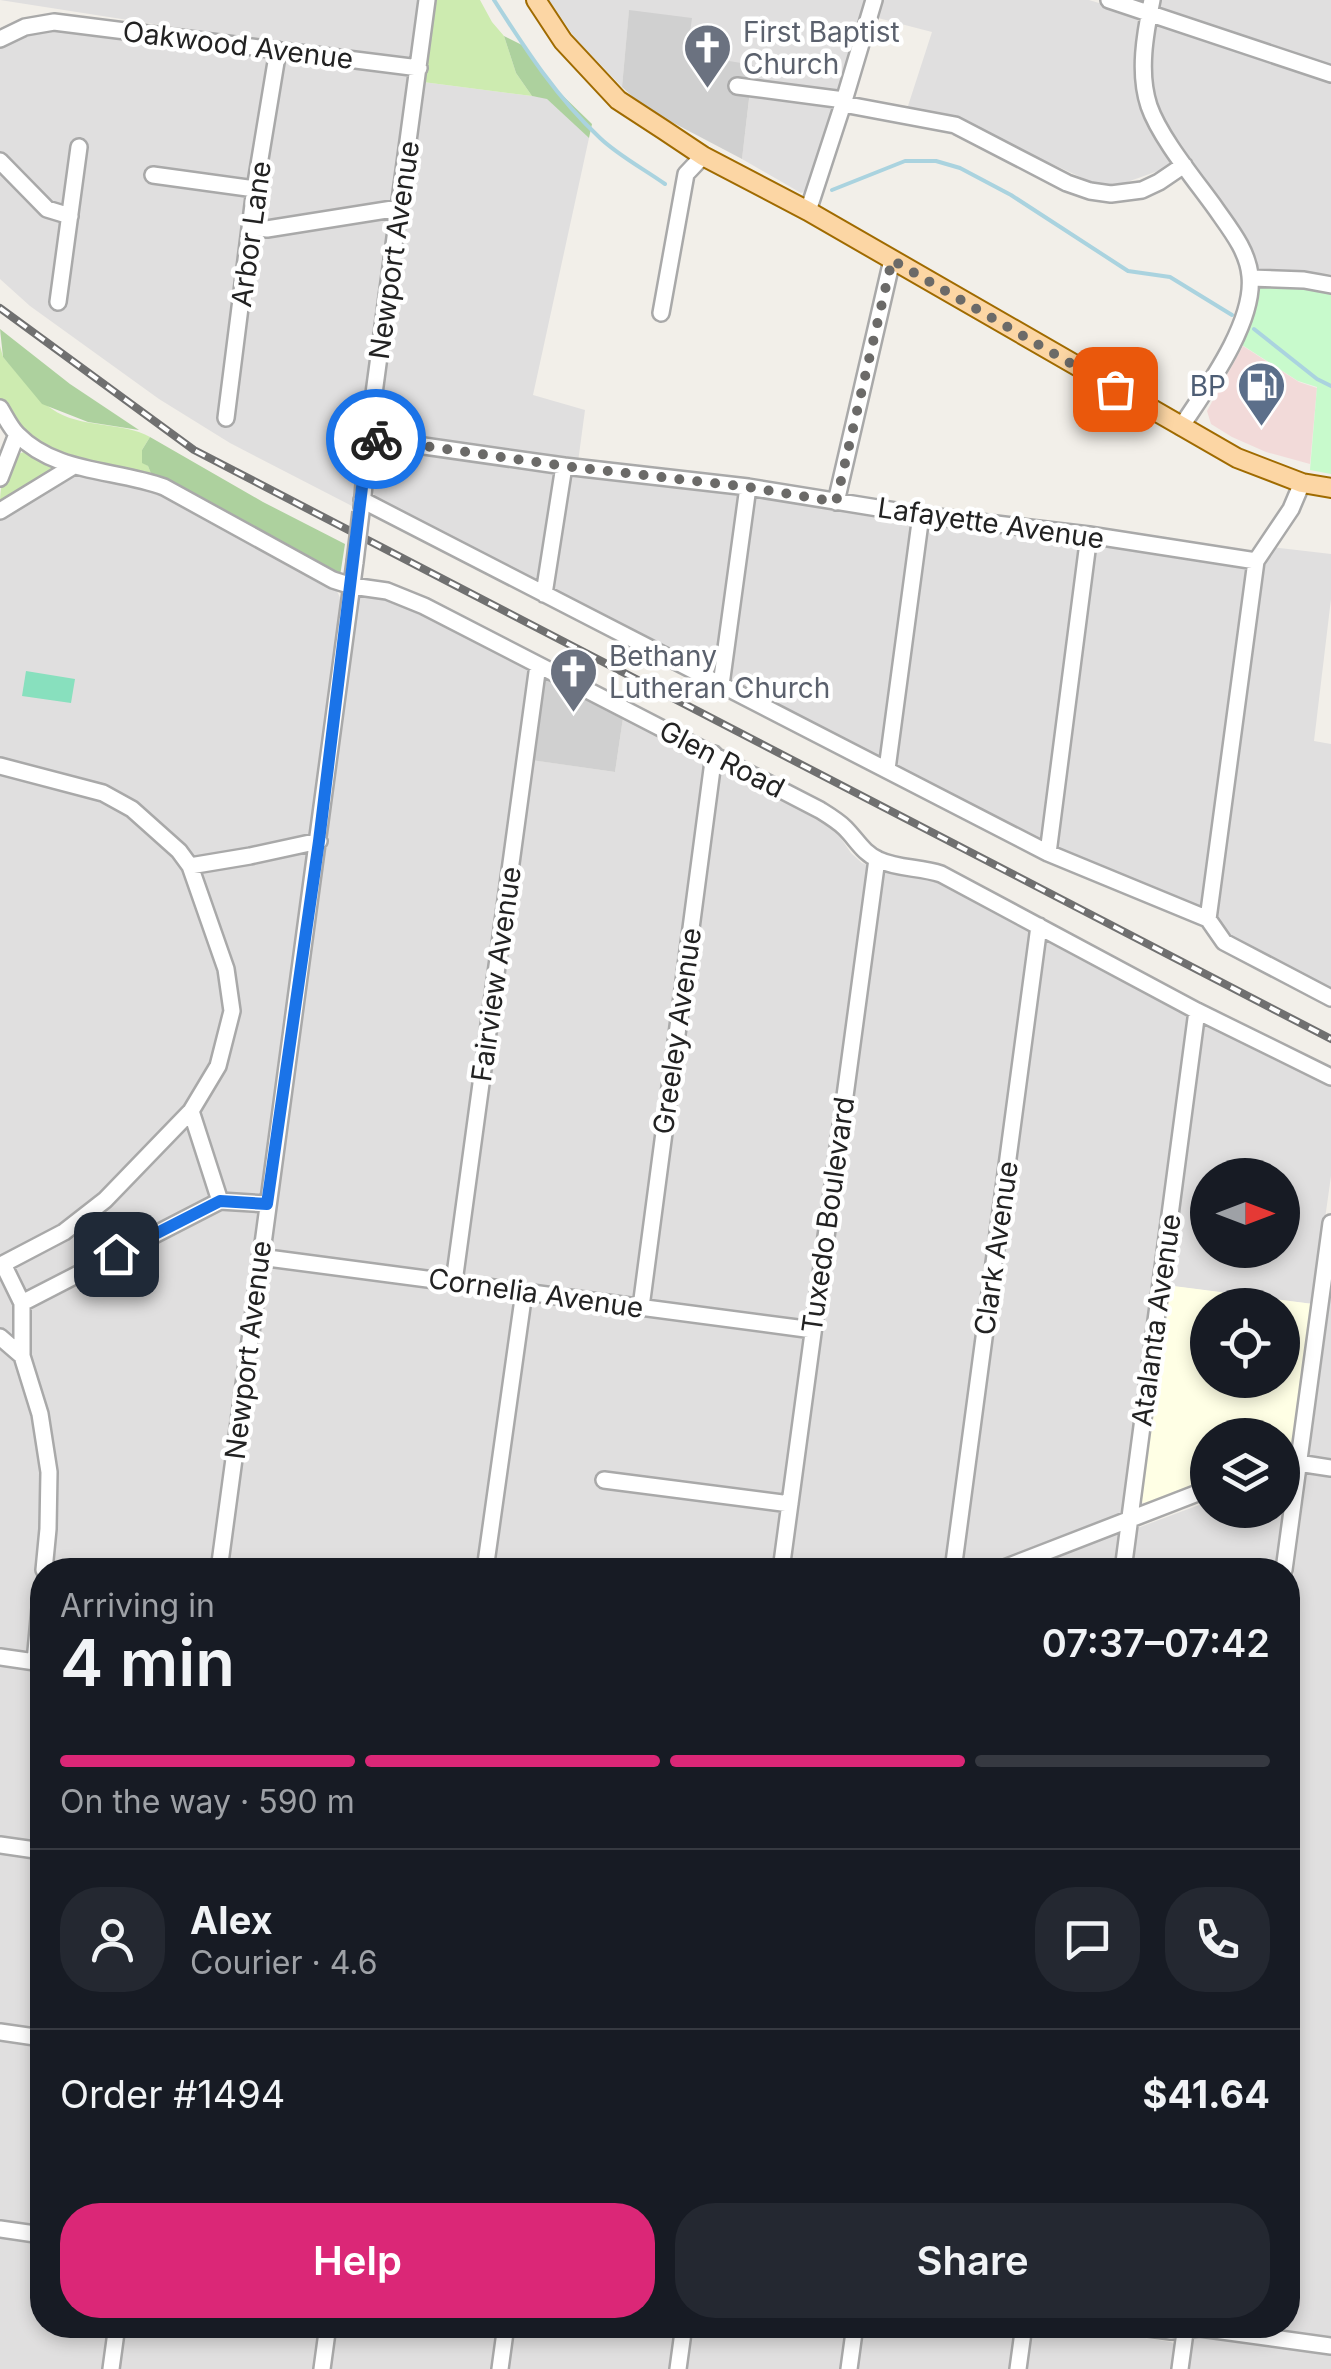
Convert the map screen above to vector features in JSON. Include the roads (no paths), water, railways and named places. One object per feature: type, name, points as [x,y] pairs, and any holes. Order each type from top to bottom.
[{"type":"main road","points":[[536,0],[563,40],[618,100],[703,156],[808,211],[1237,458],[1302,483],[1331,488]]},
{"type":"street","name":"Newport Avenue","points":[[221,1558],[319,841],[427,0]]},
{"type":"street","points":[[808,211],[874,0]]},
{"type":"street","points":[[1109,0],[1150,6],[1331,74]]},
{"type":"street","points":[[1150,6],[1143,74],[1149,105],[1184,166],[1236,240],[1251,278],[1239,332],[1181,427]]},
{"type":"street","name":"Oakwood Avenue","points":[[0,38],[25,26],[54,22],[419,68]]},
{"type":"street","name":"Arbor Lane","points":[[226,418],[255,189],[278,50]]},
{"type":"street","points":[[737,86],[955,124],[1090,191],[1129,193],[1159,182],[1184,166]]},
{"type":"street","points":[[58,302],[79,147]]},
{"type":"street","points":[[662,313],[686,174],[703,156]]},
{"type":"street","points":[[0,160],[47,209],[70,216]]},
{"type":"street","points":[[153,176],[255,189]]},
{"type":"street","points":[[251,227],[267,228],[399,208]]},
{"type":"street","points":[[836,502],[892,260]]},
{"type":"street","points":[[1251,278],[1331,285]]},
{"type":"street","name":"Glen Road","points":[[0,408],[16,434],[42,452],[72,467],[139,478],[164,487],[333,580],[387,592],[424,606],[820,810],[845,827],[861,848],[877,859]]},
{"type":"street","points":[[0,478],[16,434]]},
{"type":"street","name":"Lafayette Avenue","points":[[368,438],[748,487],[1256,562]]},
{"type":"street","points":[[544,594],[564,466]]},
{"type":"street","points":[[0,511],[72,467]]},
{"type":"street","points":[[1208,919],[1256,562],[1292,509],[1302,483]]},
{"type":"street","points":[[721,685],[748,487]]},
{"type":"street","points":[[362,506],[544,594],[1048,853],[1208,919],[1224,942],[1331,998]]},
{"type":"street","points":[[887,769],[922,515]]},
{"type":"street","points":[[1048,853],[1089,536]]},
{"type":"street","name":"Fairview Avenue","points":[[454,1282],[538,666]]},
{"type":"street","name":"Greeley Avenue","points":[[641,1307],[714,754]]},
{"type":"street","points":[[0,766],[104,793],[132,810],[179,851],[190,866],[226,970],[232,1011],[218,1066],[191,1111],[104,1200],[64,1232],[2,1263],[22,1303],[22,1356],[40,1414],[50,1472],[45,1558]]},
{"type":"street","points":[[190,866],[319,841]]},
{"type":"street","points":[[877,859],[941,874],[1197,1011],[1331,1077]]},
{"type":"street","name":"Tuxedo Boulevard","points":[[783,1558],[877,859]]},
{"type":"street","name":"Clark Avenue","points":[[956,1558],[1038,926]]},
{"type":"street","name":"Atalanta Avenue","points":[[1125,1558],[1197,1011]]},
{"type":"street","points":[[191,1111],[220,1201]]},
{"type":"street","points":[[22,1303],[220,1201],[267,1204]]},
{"type":"street","points":[[1298,1418],[1331,1223]]},
{"type":"street","name":"Cornelia Avenue","points":[[260,1257],[813,1330]]},
{"type":"street","points":[[487,1558],[524,1292]]},
{"type":"street","points":[[0,1337],[22,1356]]},
{"type":"street","points":[[1300,1466],[1331,1468]]},
{"type":"street","points":[[604,1480],[790,1504]]},
{"type":"street","points":[[1030,1558],[1190,1497]]},
{"type":"street","points":[[1285,1558],[1286,1528]]},
{"type":"street","points":[[0,1657],[30,1661]]},
{"type":"street","points":[[0,1845],[30,1849]]},
{"type":"street","points":[[0,2032],[30,2036]]},
{"type":"street","points":[[0,2229],[30,2233]]},
{"type":"street","points":[[111,2369],[115,2338]]},
{"type":"street","points":[[322,2369],[326,2338]]},
{"type":"street","points":[[500,2369],[504,2338]]},
{"type":"street","points":[[678,2369],[682,2338]]},
{"type":"street","points":[[849,2369],[853,2338]]},
{"type":"street","points":[[1018,2369],[1022,2338]]},
{"type":"street","points":[[1180,2369],[1184,2338]]},
{"type":"street","points":[[1273,2338],[1331,2346]]},
{"type":"waterway","points":[[494,0],[543,73],[584,123],[615,151],[665,184]]},
{"type":"waterway","points":[[832,190],[905,161],[936,161],[960,168],[1011,195],[1128,271],[1170,277],[1232,315]]},
{"type":"waterway","points":[[1254,329],[1331,386]]},
{"type":"railway","points":[[0,308],[194,450],[1331,1039]]},
{"type":"place","name":"First Baptist Church","points":[[708,90]]},
{"type":"place","name":"BP","points":[[1261,428]]},
{"type":"place","name":"Bethany Lutheran Church","points":[[574,714]]}]
